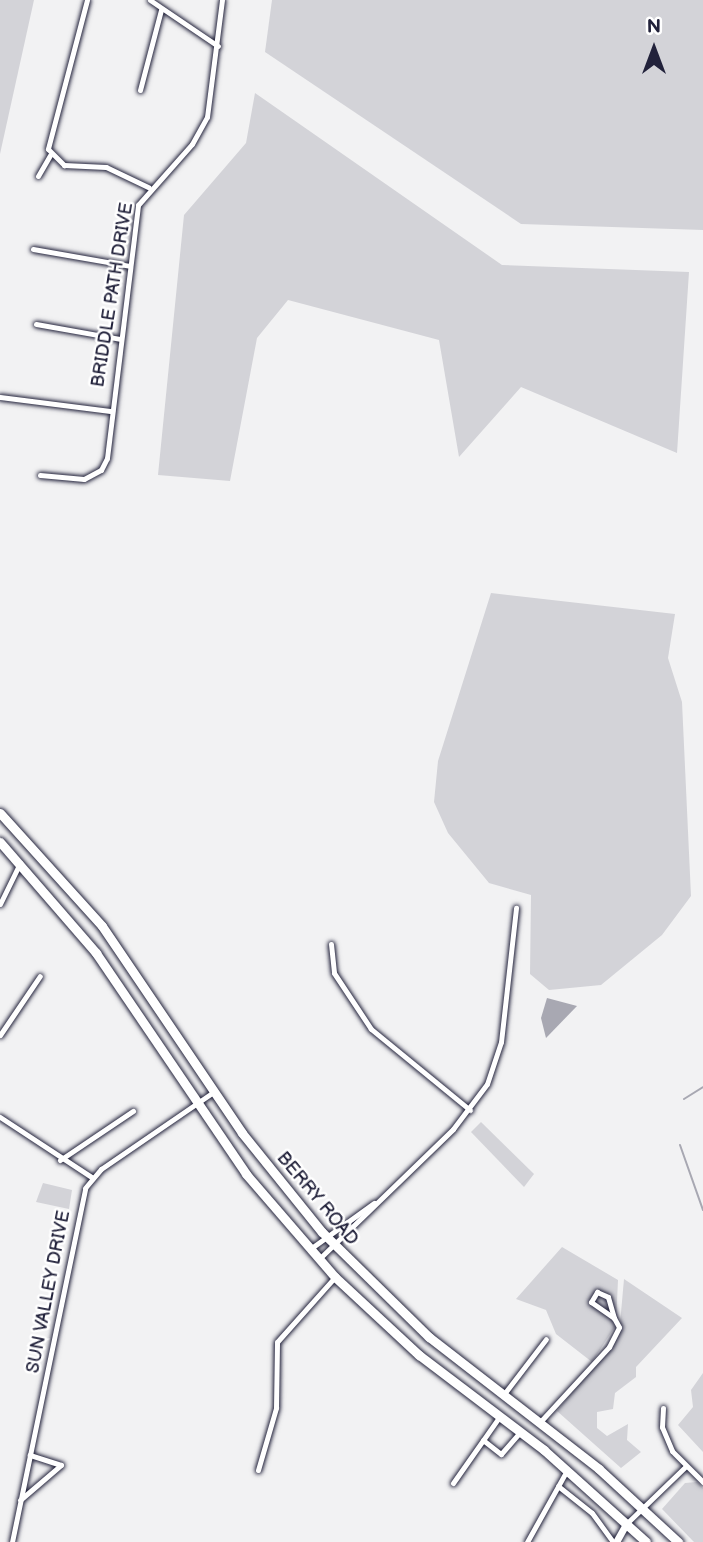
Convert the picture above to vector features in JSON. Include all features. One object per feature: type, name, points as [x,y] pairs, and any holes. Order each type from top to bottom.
[{"type":"highway","name":"BERRY ROAD","points":[[0,813],[102,926],[215,1091],[329,1240],[429,1336],[647,1510],[678,1542]]},
{"type":"highway","name":"BERRY ROAD","points":[[0,842],[109,970],[198,1102],[310,1249],[335,1277],[419,1355],[568,1470],[646,1542]]},
{"type":"street","points":[[37,176],[50,155],[48,138],[87,0]]},
{"type":"street","points":[[150,0],[161,10],[218,46]]},
{"type":"street","name":"BRIDDLE PATH DRIVE","points":[[40,475],[84,479],[101,470],[110,450],[110,411],[138,205],[148,187],[201,130],[213,96],[222,0]]},
{"type":"street","points":[[140,90],[161,10]]},
{"type":"street","points":[[50,155],[64,165],[118,171],[148,187]]},
{"type":"street","points":[[33,249],[130,266]]},
{"type":"street","points":[[36,324],[120,339]]},
{"type":"street","points":[[0,397],[110,411]]},
{"type":"street","points":[[0,904],[20,863]]},
{"type":"street","points":[[310,1249],[329,1240],[377,1202],[470,1110],[487,1084],[501,1042],[516,908]]},
{"type":"street","points":[[331,944],[334,974],[371,1029],[470,1110]]},
{"type":"street","points":[[0,1035],[40,976]]},
{"type":"street","points":[[0,1117],[60,1160],[93,1178],[215,1091]]},
{"type":"street","points":[[60,1160],[133,1111]]},
{"type":"street","name":"SUN VALLEY DRIVE","points":[[12,1542],[76,1220],[93,1178]]},
{"type":"street","points":[[319,1259],[329,1240],[377,1202]]},
{"type":"street","points":[[258,1470],[276,1408],[277,1342],[335,1277]]},
{"type":"street","points":[[540,1422],[609,1347],[619,1327],[608,1297],[592,1294],[591,1302],[614,1318]]},
{"type":"street","points":[[504,1394],[546,1339]]},
{"type":"street","points":[[663,1408],[662,1427],[685,1468],[703,1482]]},
{"type":"street","points":[[453,1483],[500,1416]]},
{"type":"street","points":[[483,1440],[501,1454],[520,1432]]},
{"type":"street","points":[[20,1500],[61,1465],[30,1455]]},
{"type":"street","points":[[558,1486],[599,1520],[615,1542],[626,1524],[647,1510],[685,1468]]},
{"type":"street","points":[[527,1542],[568,1470]]},
{"type":"shaded area","points":[[0,0],[34,0],[0,154]]},
{"type":"shaded area","points":[[272,0],[703,0],[703,230],[521,224],[265,52]]},
{"type":"shaded area","points":[[255,93],[502,265],[689,272],[677,453],[521,387],[459,457],[439,340],[288,300],[257,338],[230,481],[158,475],[184,215],[246,143]]},
{"type":"shaded area","points":[[491,593],[675,614],[668,658],[682,702],[691,896],[662,935],[601,985],[549,990],[530,974],[531,895],[489,883],[448,833],[434,802],[438,761]]},
{"type":"shaded area","points":[[547,998],[577,1006],[546,1038],[541,1018]]},
{"type":"shaded area","points":[[481,1122],[534,1174],[524,1187],[471,1132]]},
{"type":"shaded area","points":[[43,1183],[72,1190],[69,1209],[36,1202]]},
{"type":"shaded area","points":[[562,1247],[618,1280],[616,1325],[592,1362],[556,1334],[546,1310],[516,1299]]},
{"type":"shaded area","points":[[624,1279],[682,1318],[636,1367],[636,1377],[615,1393],[613,1409],[597,1412],[597,1428],[607,1436],[628,1424],[627,1440],[641,1452],[621,1468],[557,1411],[619,1335]]},
{"type":"shaded area","points":[[703,1373],[703,1452],[678,1425],[693,1407],[691,1390]]},
{"type":"shaded area","points":[[697,1482],[703,1488],[703,1542],[694,1542],[662,1509],[685,1483]]},
{"type":"waterway","points":[[684,1099],[703,1087]]},
{"type":"waterway","points":[[680,1145],[703,1210]]}]
